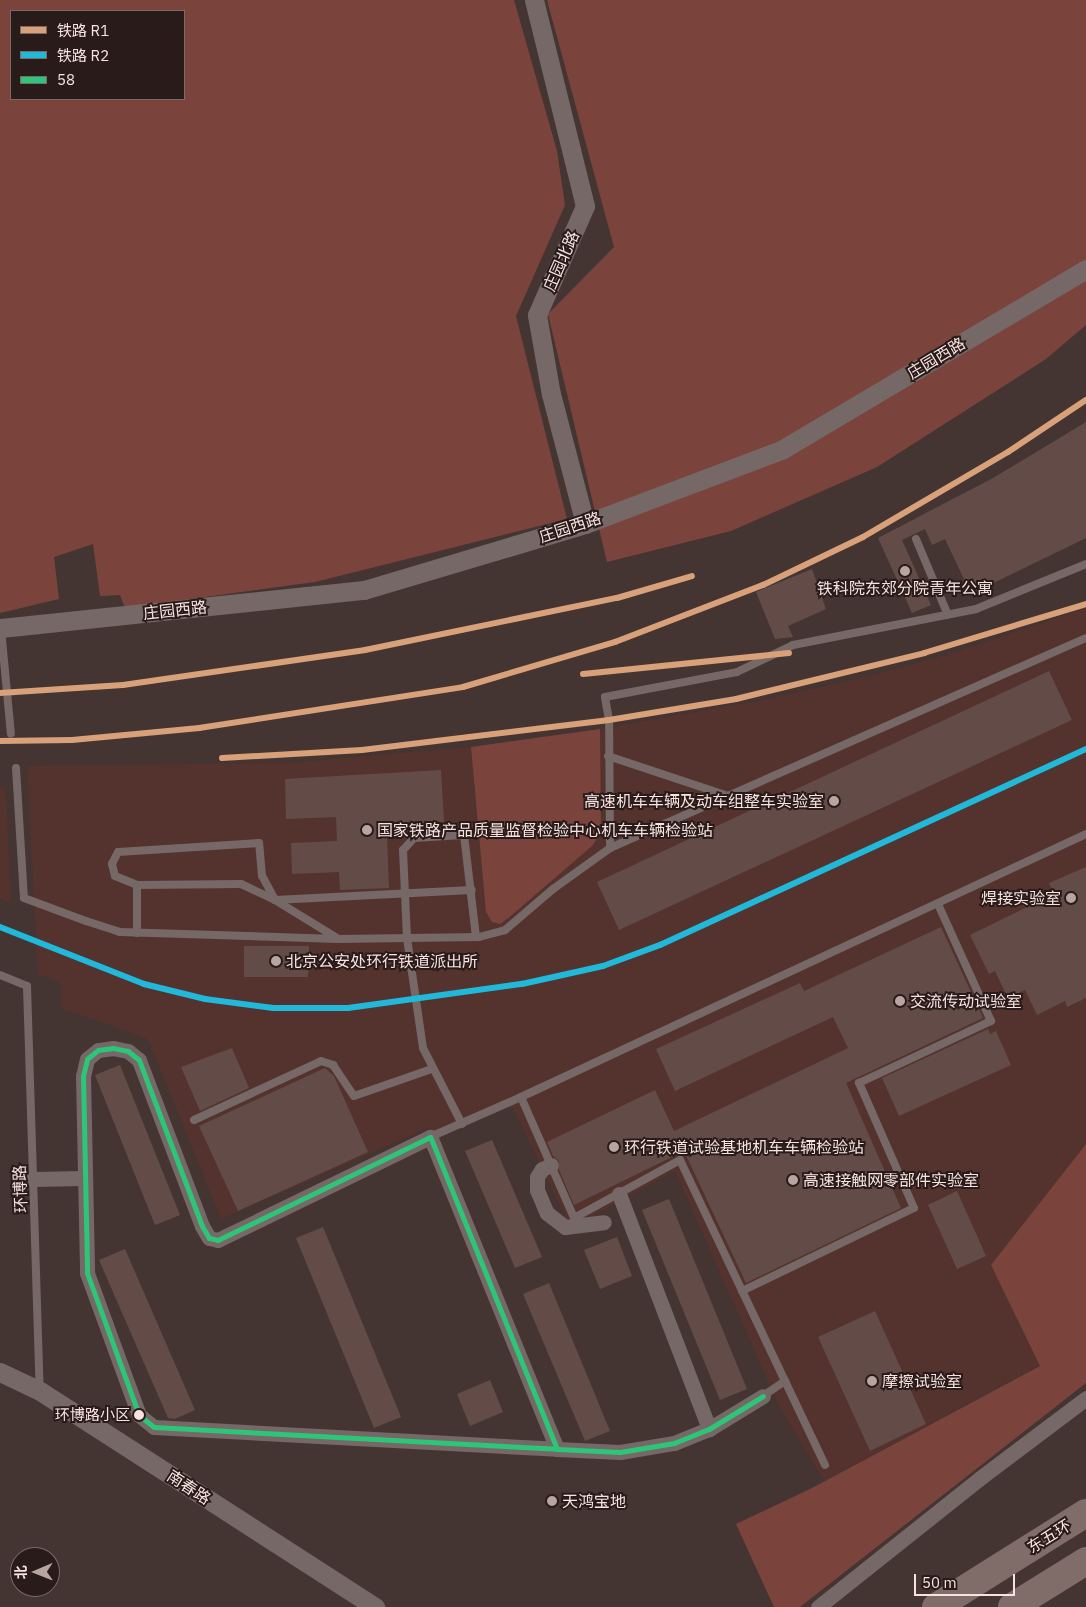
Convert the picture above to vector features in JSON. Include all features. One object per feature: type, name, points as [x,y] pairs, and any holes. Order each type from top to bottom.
[{"type":"highway","name":"东五环","points":[[936,1607],[1086,1514]]},
{"type":"highway","points":[[1012,1607],[1086,1561]]},
{"type":"street","name":"庄园北路","points":[[534,0],[585,206],[537,315],[551,394],[585,524]]},
{"type":"street","name":"庄园西路","points":[[1,628],[364,590],[585,524],[783,449],[1086,269]]},
{"type":"street","points":[[557,1449],[430,1136],[218,1240],[209,1238],[202,1226],[139,1060],[128,1051],[98,1050],[87,1059],[83,1076],[83,1178],[87,1273],[91,1291],[139,1415],[154,1427],[557,1449],[620,1452],[674,1443],[709,1429],[763,1396]]},
{"type":"street","points":[[551,1165],[537,1177],[537,1190],[547,1213],[565,1228],[604,1222]]},
{"type":"street","points":[[33,1179],[83,1178]]},
{"type":"street","points":[[618,1194],[709,1429]]},
{"type":"street","name":"南春路","points":[[0,1372],[40,1391],[375,1607]]},
{"type":"street","points":[[818,1607],[980,1478],[1086,1398]]},
{"type":"lane","points":[[916,539],[948,616]]},
{"type":"lane","points":[[610,848],[605,697],[737,672],[793,645],[976,609],[1086,564]]},
{"type":"lane","points":[[1,628],[11,734]]},
{"type":"lane","points":[[16,768],[24,898],[119,932],[338,939],[476,937],[505,930],[553,888],[610,848],[1086,638]]},
{"type":"lane","points":[[608,756],[728,796]]},
{"type":"lane","points":[[430,1136],[521,1098],[1086,834]]},
{"type":"lane","points":[[462,1124],[432,1069],[423,1048],[407,938],[405,894],[404,850],[414,838],[464,835],[472,890],[476,937]]},
{"type":"lane","points":[[275,900],[262,876],[263,854],[259,843],[118,852],[112,864],[115,876],[137,885],[241,884],[275,900],[338,939]]},
{"type":"lane","points":[[136,933],[137,885]]},
{"type":"lane","points":[[275,900],[472,890]]},
{"type":"lane","points":[[742,1290],[914,1208],[859,1083],[991,1021],[938,904]]},
{"type":"lane","name":"环博路","points":[[0,975],[26,986],[40,1391]]},
{"type":"lane","points":[[194,1120],[321,1061],[333,1065],[354,1096],[432,1069]]},
{"type":"lane","points":[[521,1098],[574,1218],[680,1160],[825,1466]]},
{"type":"lane","points":[[763,1396],[785,1381]]},
{"type":"shaded area","points":[[0,0],[514,0],[557,151],[565,205],[516,316],[567,519],[315,582],[125,608],[120,595],[100,596],[93,544],[54,557],[59,599],[0,613]]},
{"type":"shaded area","points":[[547,0],[1086,0],[1086,325],[1046,359],[877,467],[731,531],[607,562],[548,314],[614,247]]},
{"type":"shaded area","points":[[1086,608],[1086,1144],[991,1265],[1040,1365],[824,1481],[778,1404],[675,1171],[571,1228],[512,1106],[436,1138],[430,1127],[221,1219],[148,1039],[61,1008],[61,983],[38,974],[27,766],[288,763],[471,747],[600,729],[768,699],[869,676],[953,653]]},
{"type":"shaded area","points":[[600,729],[601,833],[592,846],[507,919],[500,924],[492,922],[486,912],[471,747]]},
{"type":"shaded area","points":[[0,788],[6,790],[11,903],[0,899]]},
{"type":"shaded area","points":[[1086,1144],[1086,1383],[800,1607],[774,1607],[736,1524],[812,1488],[1040,1366],[991,1265]]},
{"type":"building","points":[[1086,422],[1086,538],[971,594],[945,539],[932,545],[925,529],[902,540],[931,605],[912,613],[878,538],[993,478]]},
{"type":"building","points":[[812,569],[826,609],[788,626],[793,637],[775,639],[756,592]]},
{"type":"building","name":"高速机车车辆及动车组整车实验室","points":[[1049,671],[1072,720],[619,930],[597,882]]},
{"type":"building","name":"国家铁路产品质量监督检验中心机车车辆检验站","points":[[441,770],[444,822],[398,824],[398,835],[387,836],[389,888],[340,890],[339,872],[292,874],[291,843],[337,841],[336,817],[286,819],[285,779]]},
{"type":"building","points":[[1086,867],[1086,998],[1067,1007],[1065,1001],[1037,1015],[1025,990],[1008,998],[995,971],[989,974],[970,935],[1054,894],[1049,883]]},
{"type":"building","points":[[941,927],[983,1018],[846,1083],[901,1208],[746,1283],[684,1151],[574,1205],[559,1170],[559,1161],[553,1156],[547,1142],[655,1090],[674,1131],[848,1048],[833,1017],[675,1091],[656,1049],[800,983],[804,991]]},
{"type":"building","name":"北京公安处环行铁道派出所","points":[[244,946],[309,946],[308,977],[244,977]]},
{"type":"building","points":[[988,1029],[990,1034],[996,1031],[1011,1065],[899,1116],[882,1078]]},
{"type":"building","points":[[232,1048],[249,1088],[200,1111],[181,1067]]},
{"type":"building","points":[[120,1065],[180,1215],[155,1225],[95,1075]]},
{"type":"building","points":[[325,1068],[334,1076],[368,1152],[238,1211],[199,1126]]},
{"type":"building","points":[[492,1140],[542,1257],[515,1268],[465,1151]]},
{"type":"building","points":[[957,1191],[986,1256],[957,1269],[928,1205]]},
{"type":"building","points":[[669,1199],[747,1389],[720,1400],[642,1210]]},
{"type":"building","points":[[323,1227],[401,1417],[374,1428],[296,1238]]},
{"type":"building","points":[[617,1237],[632,1276],[600,1289],[584,1250]]},
{"type":"building","points":[[125,1249],[195,1410],[175,1419],[168,1418],[99,1260]]},
{"type":"building","points":[[549,1283],[610,1431],[585,1441],[523,1294]]},
{"type":"building","name":"摩擦试验室","points":[[875,1311],[926,1424],[870,1451],[818,1337]]},
{"type":"building","points":[[490,1380],[503,1412],[470,1426],[457,1394]]},
{"type":"rail line","name":"R1","points":[[0,741],[72,740],[199,728],[463,687],[615,642],[763,585],[863,537],[1008,452],[1086,400]]},
{"type":"rail line","name":"R1","points":[[0,693],[123,685],[365,650],[617,598],[692,576]]},
{"type":"rail line","name":"R1","points":[[222,758],[362,750],[609,720],[736,699],[924,653],[1086,604]]},
{"type":"rail line","name":"R1","points":[[583,674],[789,653]]},
{"type":"rail line","name":"R2","points":[[0,927],[144,984],[205,999],[273,1008],[348,1008],[522,984],[603,966],[660,945],[1086,749]]},
{"type":"transit line","name":"58","points":[[557,1449],[430,1137],[218,1240],[209,1238],[202,1226],[139,1060],[128,1051],[113,1048],[98,1050],[87,1059],[83,1076],[87,1273],[139,1415],[154,1427],[557,1449],[620,1452],[674,1443],[709,1429],[763,1396]]},
{"type":"place","name":"铁科院东郊分院青年公寓","points":[[905,571]]},
{"type":"place","name":"高速机车车辆及动车组整车实验室","points":[[834,801]]},
{"type":"place","name":"国家铁路产品质量监督检验中心机车车辆检验站","points":[[367,830]]},
{"type":"place","name":"焊接实验室","points":[[1071,898]]},
{"type":"place","name":"北京公安处环行铁道派出所","points":[[276,961]]},
{"type":"place","name":"交流传动试验室","points":[[900,1001]]},
{"type":"place","name":"环行铁道试验基地机车车辆检验站","points":[[614,1147]]},
{"type":"place","name":"高速接触网零部件实验室","points":[[793,1180]]},
{"type":"place","name":"摩擦试验室","points":[[872,1381]]},
{"type":"place","name":"环博路小区","points":[[139,1415]]},
{"type":"place","name":"天鸿宝地","points":[[552,1501]]}]
